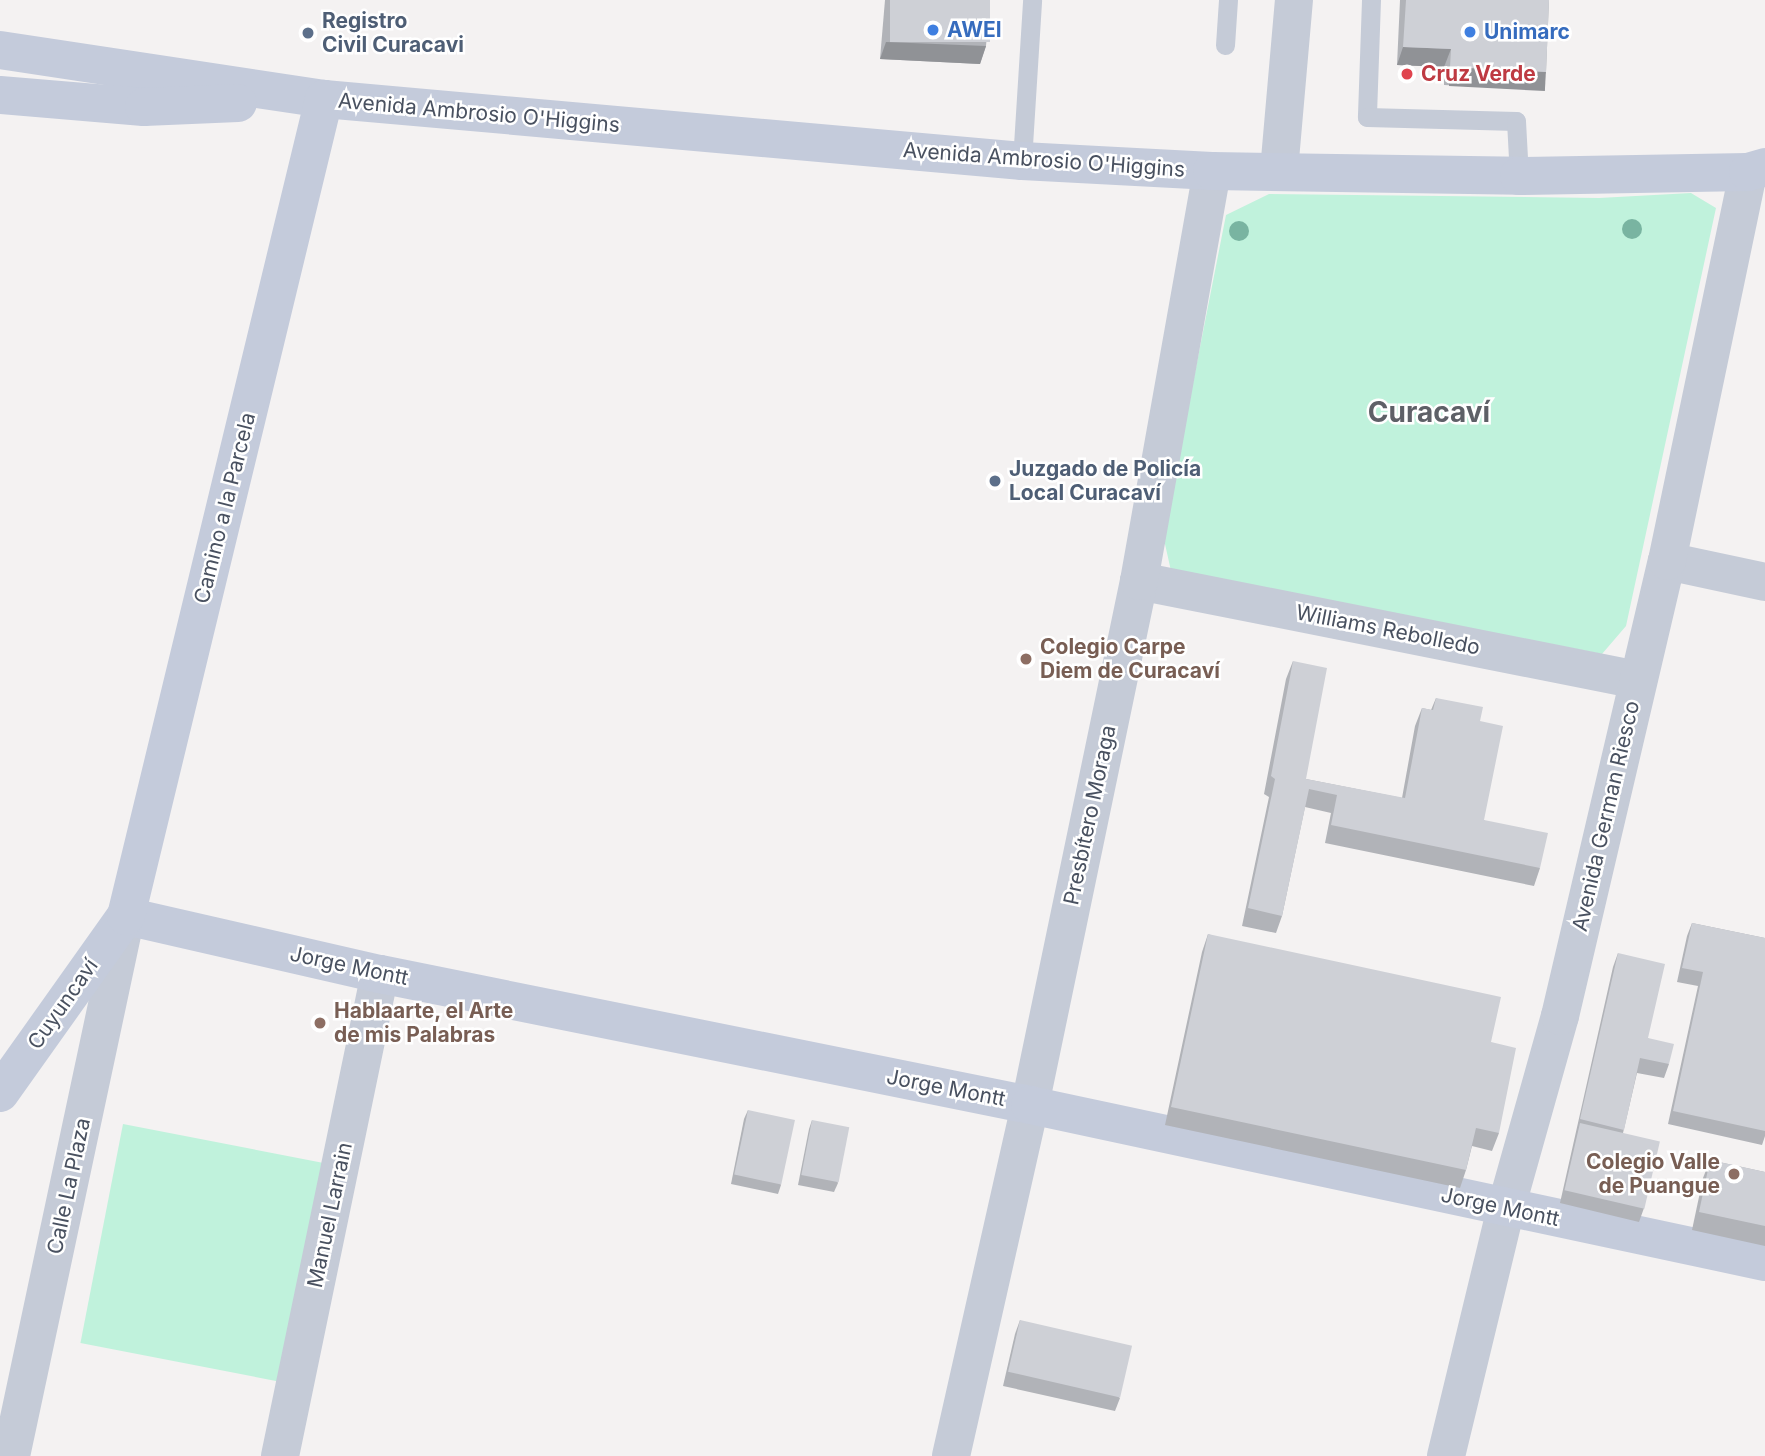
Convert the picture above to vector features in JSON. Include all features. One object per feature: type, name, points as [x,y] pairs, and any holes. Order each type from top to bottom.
[{"type":"street","points":[[1279,172],[1294,0]]},
{"type":"street","name":"Avenida Ambrosio O'Higgins","points":[[0,50],[324,99],[1022,161],[1212,171],[1519,176],[1756,169]]},
{"type":"street","name":"Avenida Ambrosio O'Higgins","points":[[0,95],[144,107],[324,99]]},
{"type":"street","name":"Camino a la Parcela","points":[[126,916],[324,99]]},
{"type":"street","name":"Avenida German Riesco","points":[[1447,1456],[1506,1208],[1560,1016],[1756,169]]},
{"type":"street","name":"Presbítero Moraga","points":[[951,1456],[1030,1105],[1139,581],[1212,171]]},
{"type":"street","points":[[1667,561],[1765,582]]},
{"type":"street","name":"Williams Rebolledo","points":[[1139,581],[1638,680]]},
{"type":"street","name":"Jorge Montt","points":[[126,916],[380,974],[1030,1105],[1765,1262]]},
{"type":"street","name":"Cuyuncaví","points":[[0,1093],[126,916]]},
{"type":"street","name":"Calle La Plaza","points":[[11,1456],[126,916]]},
{"type":"street","name":"Manuel Larrain","points":[[280,1456],[380,974]]},
{"type":"lane","points":[[1022,161],[1032,0]]},
{"type":"lane","points":[[1225,45],[1228,0]]},
{"type":"lane","points":[[1371,0],[1367,117],[1516,121],[1519,176]]},
{"type":"green space","points":[[1691,193],[1716,208],[1626,626],[1602,654],[1171,571],[1163,535],[1226,215],[1269,194],[1599,198]]},
{"type":"green space","points":[[123,1124],[326,1163],[284,1382],[80,1343]]},
{"type":"building","name":"AWEI","points":[[890,0],[990,0],[990,42],[890,42]]},
{"type":"building","name":"Unimarc","points":[[1406,0],[1549,0],[1546,72],[1450,67],[1451,49],[1403,47]]},
{"type":"building","points":[[1293,661],[1327,668],[1306,779],[1405,798],[1422,708],[1433,710],[1436,698],[1483,707],[1480,721],[1503,726],[1484,820],[1548,833],[1540,868],[1331,825],[1337,795],[1309,789],[1282,916],[1248,908],[1275,779],[1271,776]]},
{"type":"building","points":[[1692,923],[1765,938],[1765,1131],[1673,1111],[1703,972],[1682,968]]},
{"type":"building","points":[[1208,934],[1501,997],[1491,1042],[1516,1048],[1499,1133],[1476,1128],[1466,1170],[1171,1107]]},
{"type":"building","points":[[1618,953],[1665,964],[1648,1038],[1674,1044],[1669,1064],[1640,1058],[1624,1130],[1580,1119]]},
{"type":"building","points":[[748,1110],[795,1120],[781,1185],[734,1175]]},
{"type":"building","points":[[812,1120],[849,1127],[839,1182],[801,1175]]},
{"type":"building","points":[[1580,1123],[1660,1141],[1644,1209],[1564,1190]]},
{"type":"building","points":[[1710,1160],[1765,1172],[1765,1226],[1699,1212]]},
{"type":"building","points":[[1020,1320],[1132,1346],[1120,1398],[1008,1372]]},
{"type":"place","name":"AWEI","points":[[933,30]]},
{"type":"place","name":"Unimarc","points":[[1470,32]]},
{"type":"place","name":"Registro Civil Curacavi","points":[[308,33]]},
{"type":"place","name":"Cruz Verde","points":[[1407,74]]},
{"type":"place","name":"Juzgado de Policía Local Curacaví","points":[[995,481]]},
{"type":"place","name":"Colegio Carpe Diem de Curacaví","points":[[1026,659]]},
{"type":"place","name":"Hablaarte, el Arte de mis Palabras","points":[[320,1023]]},
{"type":"place","name":"Colegio Valle de Puangue","points":[[1734,1174]]},
{"type":"district","name":"Curacaví","points":[[1429,412]]}]
